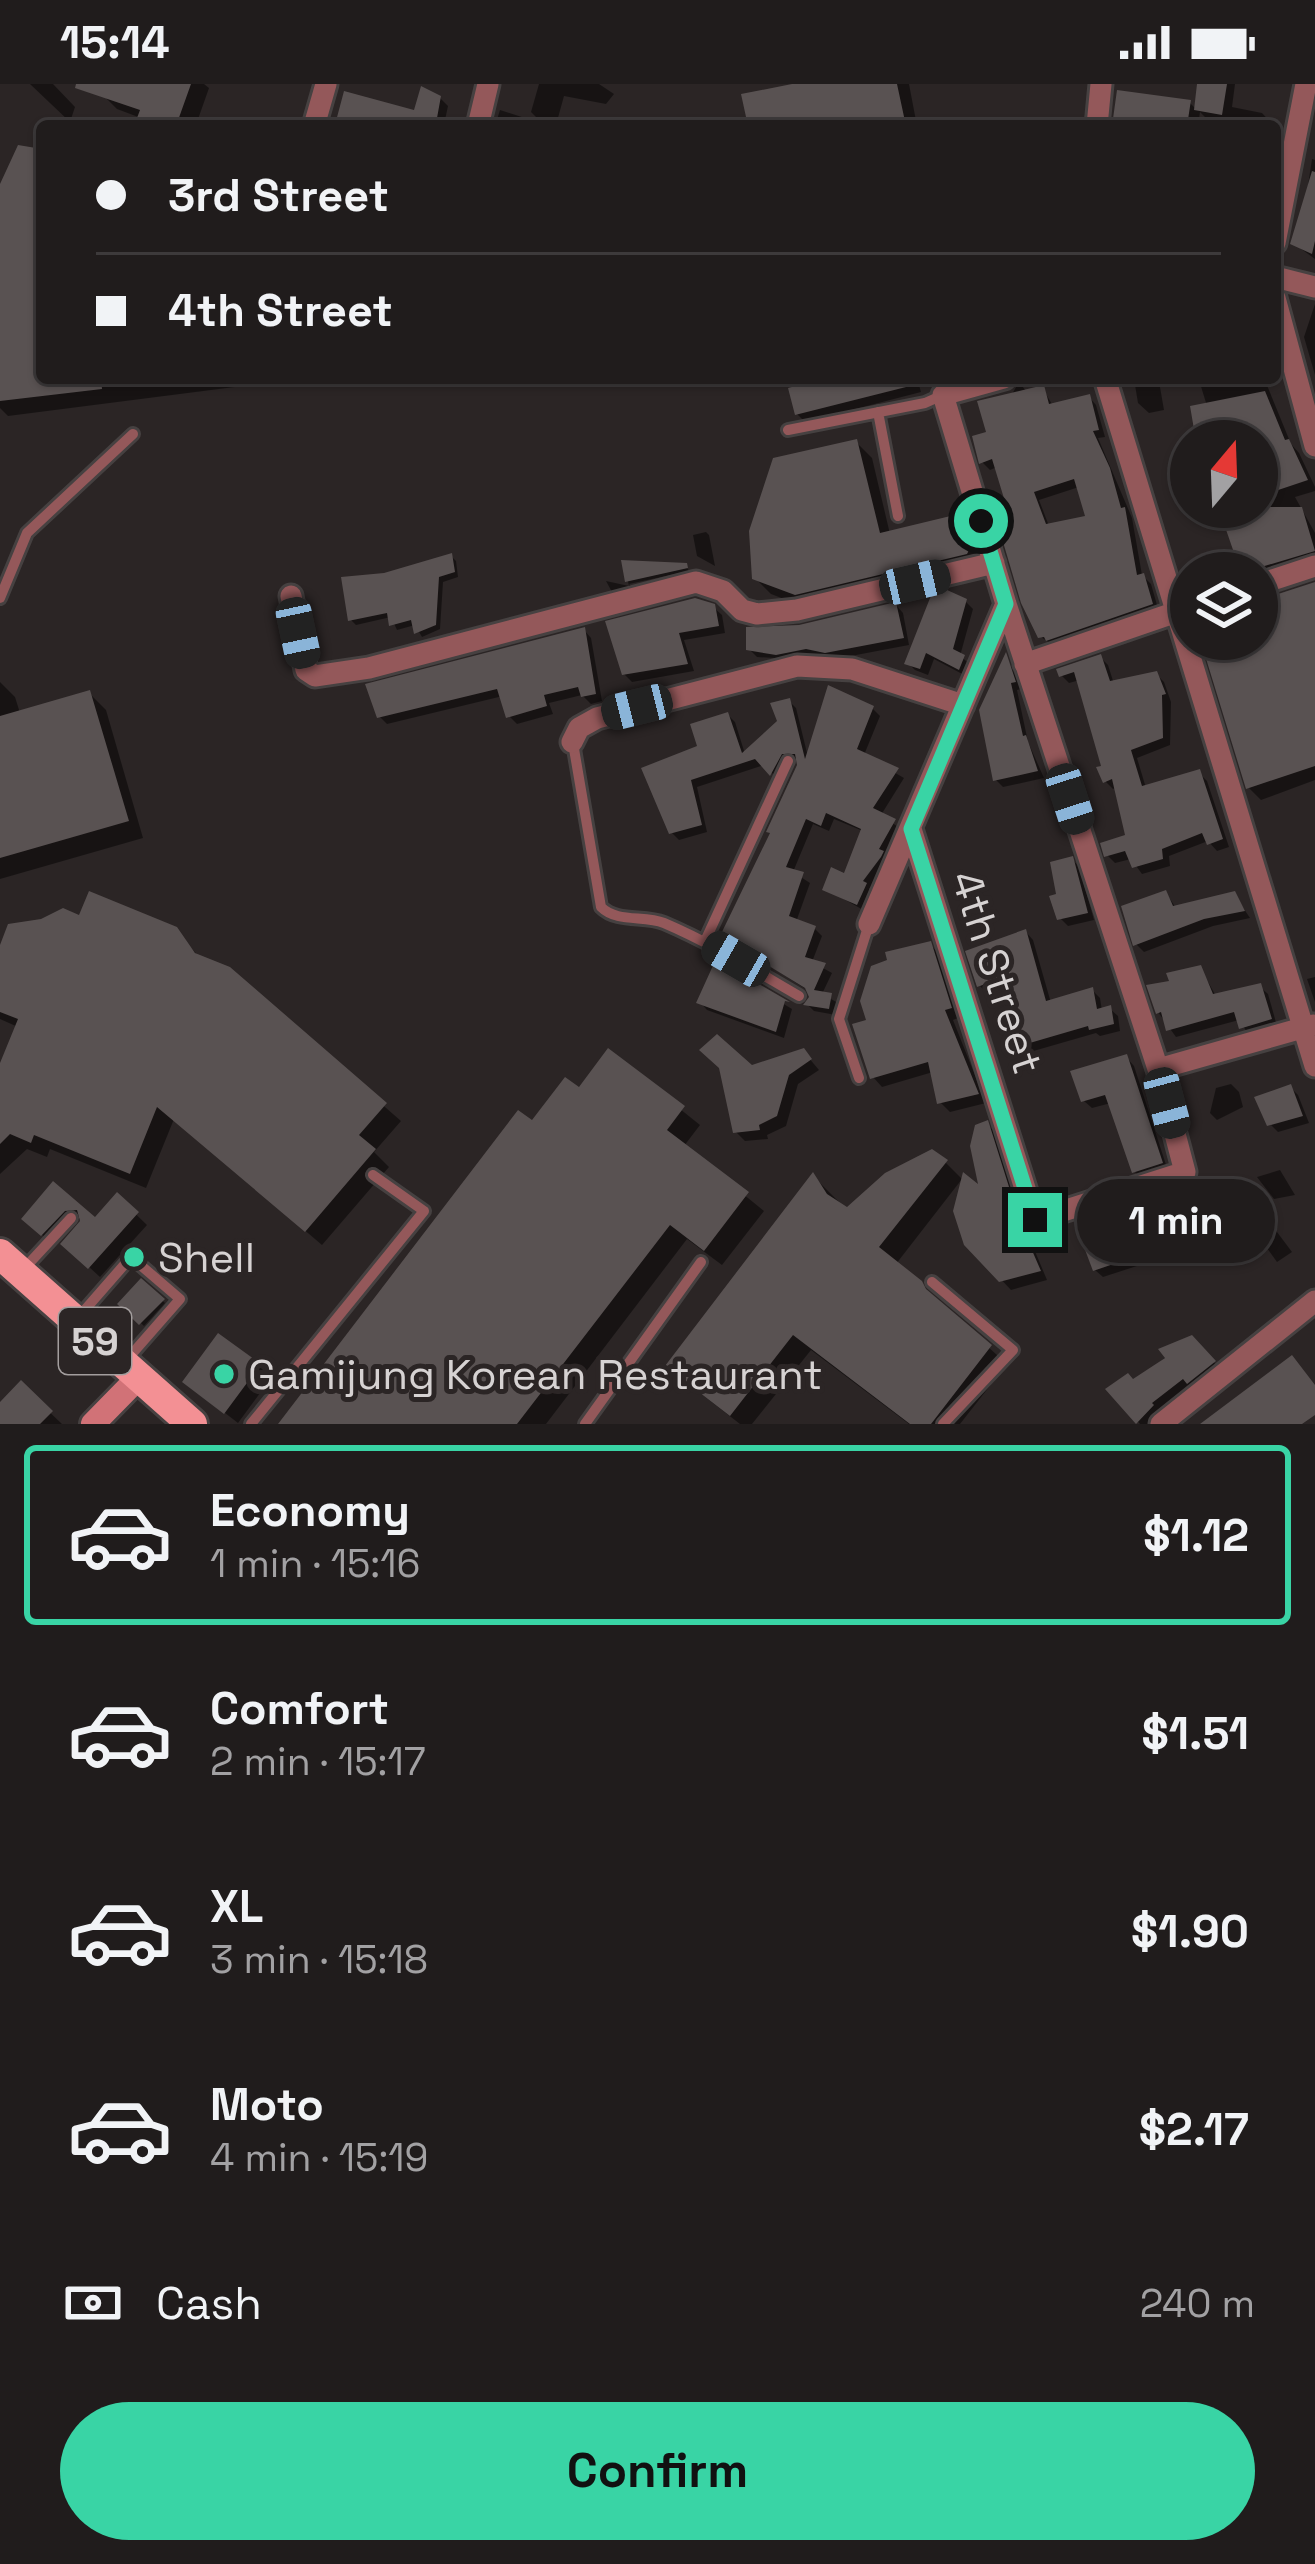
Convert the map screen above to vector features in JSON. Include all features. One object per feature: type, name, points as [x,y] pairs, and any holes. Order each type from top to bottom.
[{"type":"main road","name":"59","points":[[10,1264],[192,1424]]},
{"type":"street","points":[[316,120],[326,84]]},
{"type":"street","points":[[479,120],[488,84]]},
{"type":"street","points":[[1098,120],[1101,84]]},
{"type":"street","points":[[1281,212],[1306,84]]},
{"type":"street","points":[[1281,278],[1315,287]]},
{"type":"street","points":[[1281,320],[1315,446]]},
{"type":"street","points":[[982,384],[943,395],[1025,664],[1158,1069],[1308,1027]]},
{"type":"street","points":[[1107,384],[1170,570]]},
{"type":"street","points":[[291,596],[306,670],[315,676],[369,668],[696,582],[724,591],[742,610],[757,614],[797,610],[994,563]]},
{"type":"street","points":[[1278,578],[1315,566]]},
{"type":"street","name":"4th Street","points":[[1006,604],[911,829],[1035,1220],[1185,1172],[1158,1069]]},
{"type":"street","points":[[1025,664],[1170,614]]},
{"type":"street","points":[[1198,660],[1308,1027],[1315,1066]]},
{"type":"street","points":[[572,742],[579,728],[597,718],[797,666],[852,669],[963,705]]},
{"type":"street","points":[[868,924],[911,829]]},
{"type":"street","points":[[1161,1424],[1315,1301]]},
{"type":"street","points":[[92,1424],[129,1372]]},
{"type":"lane","points":[[788,430],[926,403],[943,395]]},
{"type":"lane","points":[[878,412],[898,516]]},
{"type":"lane","points":[[0,598],[27,533],[133,434]]},
{"type":"lane","points":[[572,742],[601,907],[609,915],[657,920],[705,941],[799,996]]},
{"type":"lane","points":[[705,941],[788,761]]},
{"type":"lane","points":[[859,1078],[838,1019],[868,924]]},
{"type":"lane","points":[[251,1424],[424,1211],[373,1175]]},
{"type":"lane","points":[[10,1264],[70,1218]]},
{"type":"lane","points":[[74,1322],[131,1257],[180,1298],[129,1372]]},
{"type":"lane","points":[[585,1424],[701,1262]]},
{"type":"lane","points":[[932,1282],[1013,1350],[943,1424]]},
{"type":"building","points":[[76,84],[191,84],[178,120],[136,120],[140,110],[75,88]]},
{"type":"building","points":[[792,84],[897,84],[905,120],[747,120],[741,94]]},
{"type":"building","points":[[1197,84],[1227,84],[1222,115],[1194,110]]},
{"type":"building","points":[[421,86],[441,96],[437,118],[444,120],[336,120],[344,91],[414,110]]},
{"type":"building","points":[[1117,90],[1191,100],[1188,120],[1113,120]]},
{"type":"building","points":[[18,145],[36,148],[36,384],[102,384],[102,389],[0,401],[0,184]]},
{"type":"building","points":[[1312,171],[1315,241],[1312,254],[1290,244]]},
{"type":"building","points":[[803,384],[918,384],[795,415],[788,388]]},
{"type":"building","points":[[1044,385],[1049,404],[1090,394],[1099,430],[1093,431],[1121,508],[1125,507],[1137,575],[1144,573],[1153,604],[1046,641],[1038,638],[1021,603],[993,508],[1006,505],[992,459],[979,464],[972,436],[986,432],[977,401]],"holes":[[[1074,479],[1085,516],[1046,524],[1034,492]]]},
{"type":"building","points":[[1265,391],[1277,420],[1192,420],[1190,406]]},
{"type":"building","points":[[1278,423],[1285,440],[1289,439],[1308,480],[1278,490]]},
{"type":"building","points":[[857,439],[880,533],[963,513],[972,544],[967,554],[795,595],[752,579],[749,531],[773,458]]},
{"type":"building","points":[[1278,507],[1302,507],[1315,551],[1278,562],[1278,552],[1234,552],[1225,528],[1278,528]]},
{"type":"building","points":[[452,553],[455,572],[439,577],[436,625],[414,634],[411,620],[389,626],[387,613],[348,621],[341,577],[384,573]]},
{"type":"building","points":[[621,560],[687,563],[688,568],[625,582]]},
{"type":"building","points":[[1315,582],[1315,766],[1246,789],[1206,660],[1278,660],[1278,594]]},
{"type":"building","points":[[947,590],[967,599],[953,649],[965,655],[959,670],[926,653],[920,669],[904,664],[932,593]]},
{"type":"building","points":[[695,598],[715,604],[719,626],[679,633],[688,664],[622,675],[605,621]]},
{"type":"building","points":[[896,602],[904,638],[825,653],[806,649],[776,655],[746,650],[746,627],[799,625]]},
{"type":"building","points":[[585,627],[596,694],[581,697],[578,687],[544,695],[547,706],[506,718],[497,689],[377,718],[365,684]]},
{"type":"building","points":[[1006,652],[1016,682],[1011,683],[1023,736],[1038,771],[993,781],[979,710]]},
{"type":"building","points":[[1101,654],[1110,681],[1157,671],[1166,694],[1162,695],[1163,738],[1131,750],[1142,786],[1200,769],[1223,839],[1207,845],[1202,833],[1162,849],[1163,859],[1132,868],[1125,851],[1104,857],[1100,843],[1125,835],[1112,779],[1103,783],[1096,767],[1101,766],[1074,672],[1059,677],[1056,669]]},
{"type":"building","points":[[828,685],[874,706],[857,749],[899,768],[873,808],[896,819],[879,849],[884,851],[881,857],[863,881],[867,883],[857,905],[822,890],[831,867],[844,873],[861,829],[826,813],[821,826],[806,819],[786,867],[804,872],[789,916],[816,926],[805,957],[826,963],[814,990],[832,993],[829,1009],[803,1005],[809,997],[805,988],[720,936],[770,833],[766,832],[797,765],[795,754],[782,754],[770,776],[755,759],[691,780],[702,825],[669,834],[641,768],[697,746],[690,724],[728,712],[742,753],[777,721],[770,703],[790,698],[805,759]]},
{"type":"building","points":[[90,690],[129,821],[0,858],[0,716]]},
{"type":"building","points":[[1073,856],[1088,913],[1057,920],[1049,896],[1056,894],[1050,862]]},
{"type":"building","points":[[1166,890],[1173,906],[1235,891],[1245,911],[1204,919],[1133,946],[1121,906]]},
{"type":"building","points":[[89,891],[177,927],[195,953],[230,967],[387,1103],[359,1135],[376,1149],[305,1232],[157,1107],[130,1174],[34,1135],[31,1143],[10,1134],[0,1144],[0,1063],[18,1019],[0,1012],[0,945],[8,924],[41,919],[63,908],[79,915]]},
{"type":"building","points":[[1026,929],[1046,1001],[1093,987],[1097,1009],[1111,1005],[1114,1024],[1089,1030],[1088,1026],[1013,1048],[1007,1018],[1019,1015],[1008,976],[977,987],[965,951]]},
{"type":"building","points":[[931,941],[952,1008],[945,1010],[979,1094],[937,1104],[928,1062],[870,1079],[852,1024],[866,1020],[860,1001],[871,966],[887,960],[885,952]]},
{"type":"building","points":[[716,959],[790,1002],[785,1001],[776,1032],[696,1003]]},
{"type":"building","points":[[1201,965],[1213,994],[1261,983],[1272,1019],[1239,1029],[1234,1012],[1166,1031],[1146,985],[1169,981],[1166,973]]},
{"type":"building","points":[[717,1034],[752,1065],[804,1048],[812,1059],[789,1075],[777,1116],[759,1125],[760,1130],[733,1133],[719,1068],[699,1050]]},
{"type":"building","points":[[608,1048],[685,1106],[667,1130],[749,1192],[704,1251],[670,1225],[517,1424],[278,1424],[518,1110],[532,1120],[565,1077],[579,1087]]},
{"type":"building","points":[[1127,1054],[1163,1163],[1132,1173],[1105,1095],[1081,1102],[1070,1071]]},
{"type":"building","points":[[1291,1084],[1303,1116],[1267,1126],[1254,1097]]},
{"type":"building","points":[[988,1120],[1021,1225],[1041,1271],[999,1282],[964,1245],[953,1211],[963,1172],[978,1184],[970,1146],[975,1125]]},
{"type":"building","points":[[932,1149],[948,1160],[879,1247],[992,1345],[931,1424],[910,1424],[793,1335],[730,1416],[665,1366],[813,1172],[827,1194],[847,1207],[885,1173]]},
{"type":"building","points":[[53,1181],[95,1217],[117,1192],[139,1212],[88,1269],[60,1244],[80,1221],[77,1210],[65,1211],[41,1236],[21,1219]]},
{"type":"building","points":[[1126,1233],[1134,1257],[1093,1271],[1084,1247]]},
{"type":"building","points":[[141,1278],[165,1299],[139,1325],[117,1304]]},
{"type":"building","points":[[218,1333],[261,1364],[224,1414],[182,1382]]},
{"type":"building","points":[[1192,1335],[1216,1361],[1152,1403],[1136,1424],[1105,1389],[1128,1373],[1133,1379],[1165,1358],[1158,1349]]},
{"type":"building","points":[[1292,1355],[1315,1385],[1315,1415],[1302,1424],[1200,1424]]},
{"type":"building","points":[[21,1380],[53,1411],[40,1424],[0,1424],[0,1402]]},
{"type":"place","name":"Shell","points":[[134,1257]]},
{"type":"place","name":"Gamijung Korean Restaurant","points":[[224,1374]]},
{"type":"route","points":[[981,521],[1006,604],[911,829],[1035,1220]]}]
